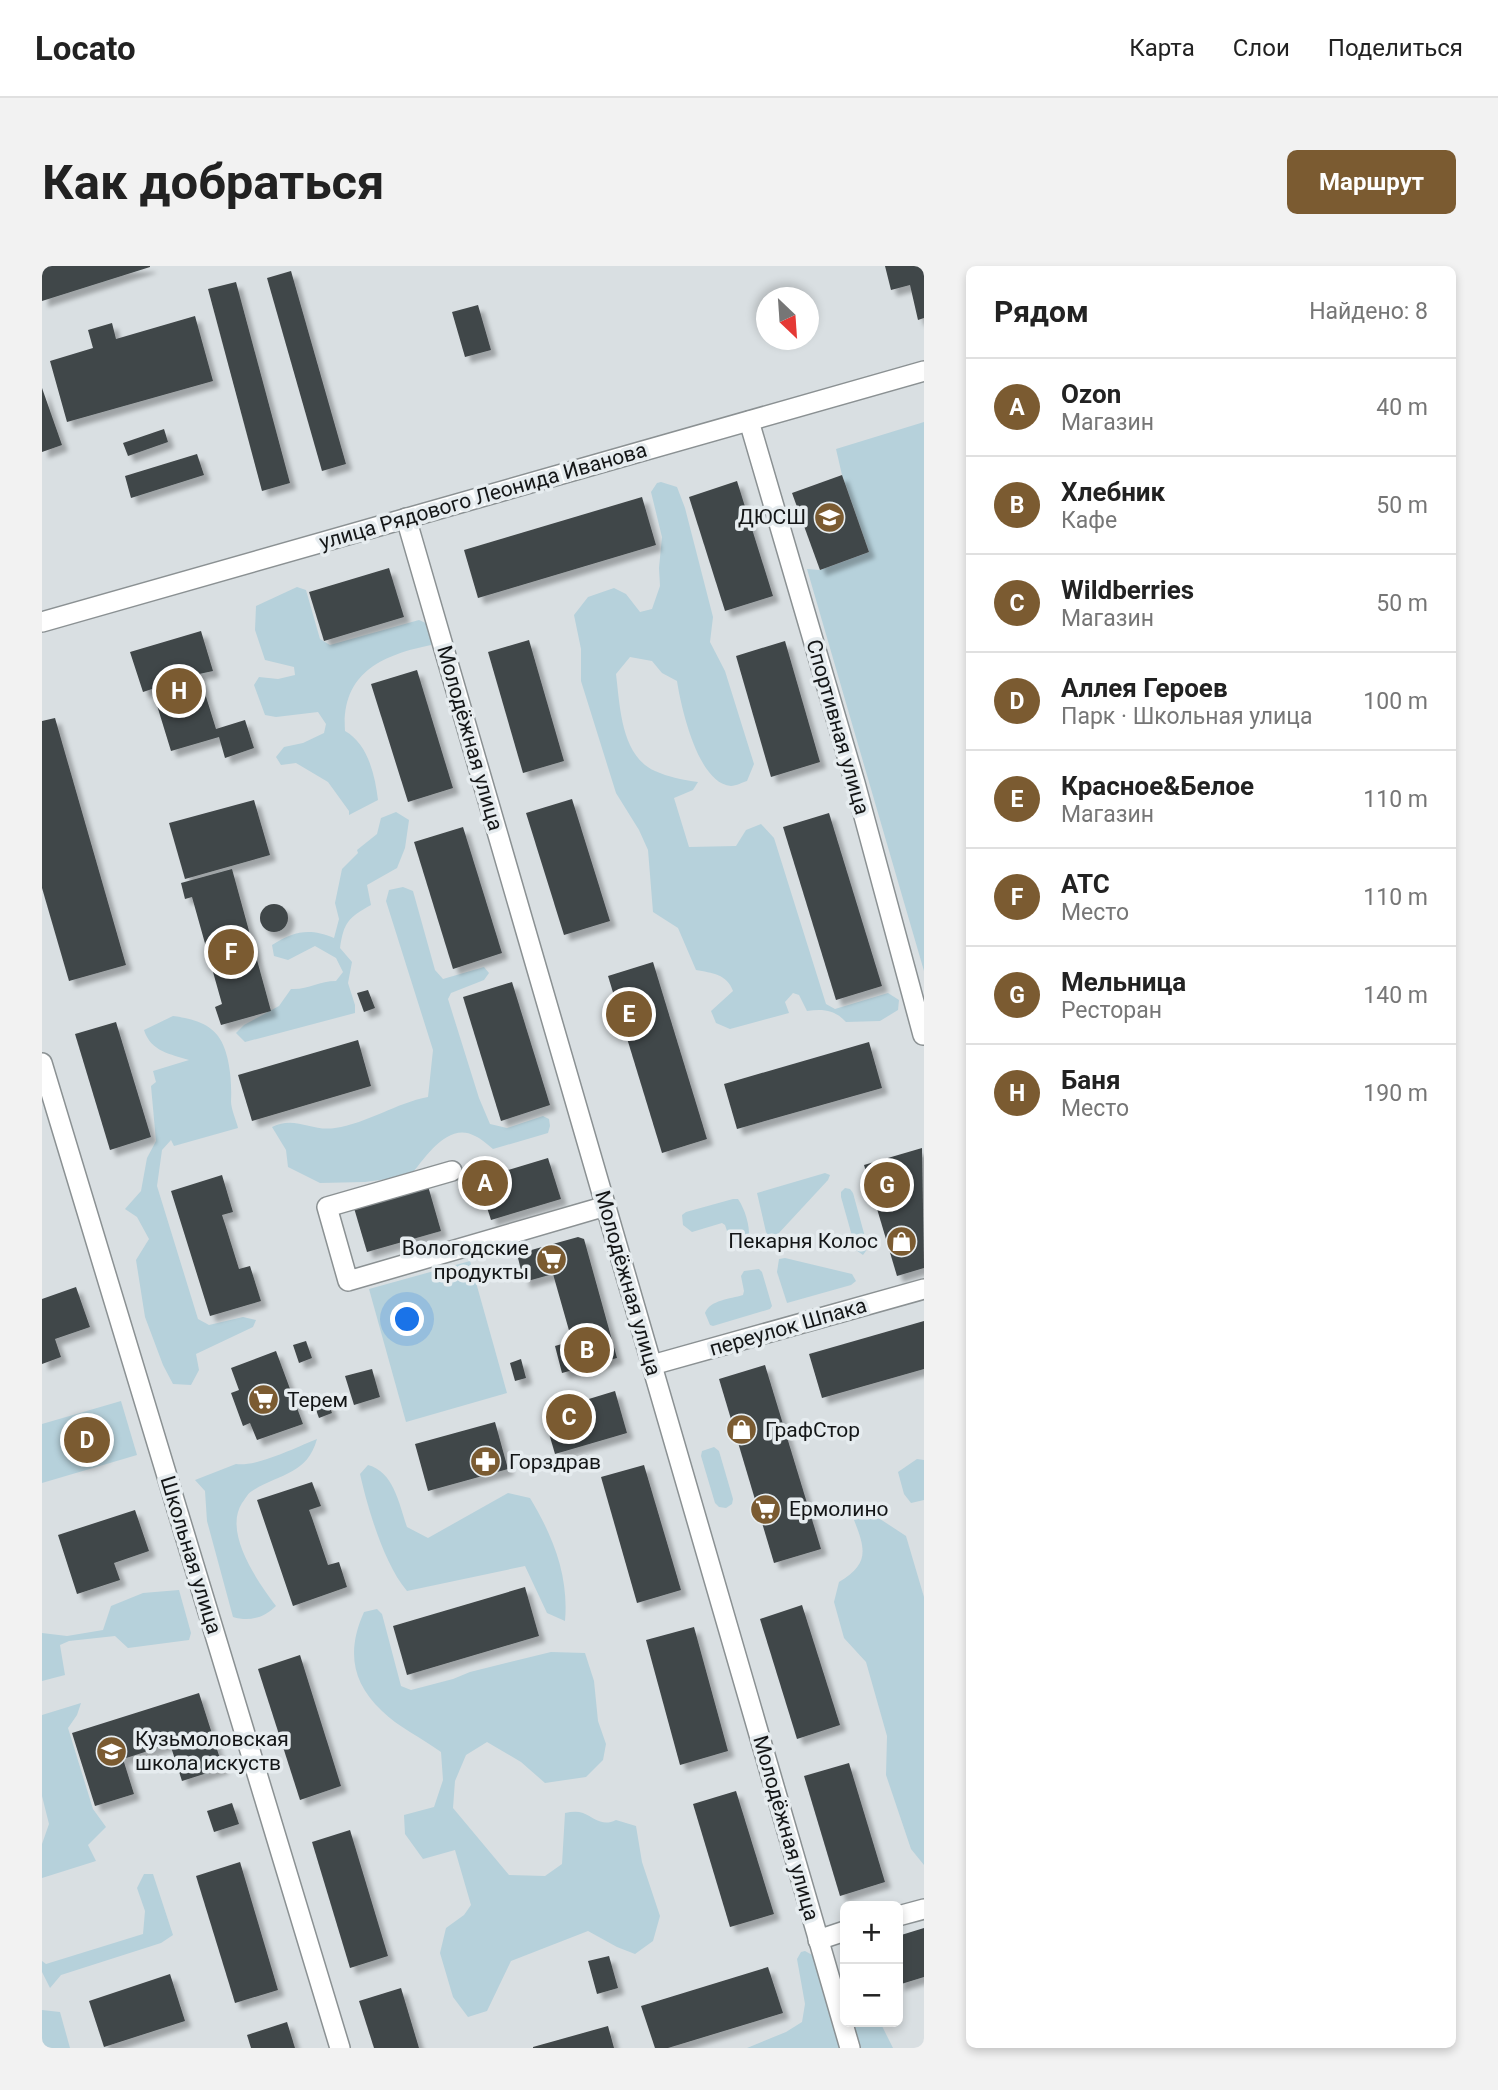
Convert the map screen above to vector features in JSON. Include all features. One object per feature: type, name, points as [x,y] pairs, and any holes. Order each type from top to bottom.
[{"type":"street","name":"улица Рядового Леонида Иванова","points":[[42,622],[924,371]]},
{"type":"street","name":"Спортивная улица","points":[[749,421],[855,783],[923,1035]]},
{"type":"street","name":"Молодёжная улица","points":[[406,518],[850,2048]]},
{"type":"street","name":"Школьная улица","points":[[42,1062],[340,2048]]},
{"type":"street","points":[[452,1171],[327,1207],[348,1281],[606,1206]]},
{"type":"street","name":"переулок Шпака","points":[[652,1365],[924,1289]]},
{"type":"street","points":[[903,1915],[924,1909]]},
{"type":"street","points":[[818,1940],[840,1933]]},
{"type":"shaded area","points":[[924,422],[924,971],[807,569],[820,570],[869,552],[842,475],[836,449]]},
{"type":"shaded area","points":[[657,483],[677,487],[685,508],[713,617],[710,642],[725,671],[754,764],[747,781],[731,786],[719,782],[700,759],[687,725],[677,681],[662,673],[652,661],[630,657],[616,674],[621,715],[629,742],[635,754],[655,771],[698,782],[693,790],[674,798],[689,847],[736,846],[746,830],[761,824],[774,838],[826,1004],[835,1009],[888,993],[899,1000],[898,1010],[880,1021],[846,1022],[828,1011],[807,1011],[799,995],[793,993],[785,1002],[789,1013],[730,1029],[716,1023],[711,1011],[733,991],[730,985],[718,975],[696,970],[678,928],[653,912],[648,850],[616,793],[581,681],[581,649],[574,615],[588,597],[614,588],[626,594],[640,612],[652,609],[660,586],[662,537],[651,492]]},
{"type":"shaded area","points":[[297,587],[306,590],[320,639],[330,645],[419,620],[428,624],[433,639],[431,645],[381,661],[368,670],[350,694],[345,731],[365,752],[375,780],[378,800],[349,815],[349,811],[328,782],[296,763],[281,765],[276,757],[284,747],[303,743],[324,733],[326,724],[318,712],[276,717],[265,715],[254,685],[259,677],[278,679],[295,675],[294,667],[265,660],[255,630],[256,606]]},
{"type":"shaded area","points":[[396,812],[409,820],[405,848],[397,868],[367,885],[371,905],[348,922],[340,948],[352,962],[348,983],[355,1013],[245,1042],[236,1033],[244,1025],[279,1006],[291,989],[336,981],[343,972],[336,958],[315,946],[288,960],[274,956],[272,945],[302,932],[334,938],[339,919],[335,903],[342,869],[358,853],[357,850],[377,834],[381,818]]},
{"type":"shaded area","points":[[403,887],[413,891],[435,970],[443,979],[484,967],[489,973],[484,980],[451,993],[448,999],[479,1098],[490,1124],[507,1128],[543,1116],[549,1119],[550,1126],[548,1133],[493,1149],[475,1136],[456,1133],[430,1151],[410,1176],[365,1182],[320,1183],[288,1167],[286,1150],[272,1127],[296,1123],[335,1128],[428,1097],[433,1050],[386,901],[389,890]]},
{"type":"shaded area","points":[[173,1016],[203,1024],[218,1036],[229,1068],[231,1104],[238,1128],[174,1146],[171,1140],[162,1150],[157,1186],[198,1319],[209,1325],[243,1317],[256,1320],[253,1327],[196,1354],[199,1370],[191,1385],[173,1384],[145,1317],[136,1260],[149,1239],[137,1217],[125,1209],[141,1191],[147,1158],[156,1141],[151,1086],[156,1082],[153,1071],[189,1060],[157,1048],[144,1030]]},
{"type":"shaded area","points":[[825,1173],[830,1175],[828,1180],[778,1234],[768,1235],[757,1193]]},
{"type":"shaded area","points":[[845,1188],[853,1193],[868,1248],[863,1255],[856,1250],[841,1197]]},
{"type":"shaded area","points":[[738,1199],[743,1208],[749,1238],[731,1243],[722,1223],[692,1232],[683,1225],[682,1215],[686,1212]]},
{"type":"shaded area","points":[[785,1258],[852,1274],[856,1281],[851,1285],[787,1303],[777,1272],[779,1259]]},
{"type":"shaded area","points":[[470,1261],[507,1393],[406,1422],[369,1289]]},
{"type":"shaded area","points":[[759,1269],[772,1306],[770,1309],[710,1325],[705,1313],[711,1305],[743,1295],[741,1276],[744,1271]]},
{"type":"shaded area","points":[[121,1401],[137,1455],[42,1483],[42,1424]]},
{"type":"shaded area","points":[[317,1439],[307,1460],[299,1467],[262,1485],[251,1492],[242,1503],[237,1515],[240,1542],[252,1571],[276,1606],[256,1618],[233,1617],[207,1521],[205,1491],[195,1480],[236,1464],[266,1460]]},
{"type":"shaded area","points":[[714,1447],[719,1451],[733,1499],[732,1504],[726,1508],[715,1503],[701,1456],[702,1451]]},
{"type":"shaded area","points":[[917,1459],[924,1460],[924,1500],[911,1503],[904,1494],[898,1472]]},
{"type":"shaded area","points":[[368,1465],[384,1474],[390,1482],[407,1527],[428,1538],[508,1493],[530,1498],[558,1557],[566,1604],[565,1621],[547,1613],[525,1566],[407,1591],[391,1566],[372,1519],[360,1474]]},
{"type":"shaded area","points":[[858,1515],[874,1515],[906,1536],[924,1597],[924,1865],[911,1849],[886,1775],[887,1736],[866,1662],[844,1638],[834,1602],[839,1582],[856,1569],[862,1555],[861,1540],[854,1520]]},
{"type":"shaded area","points":[[179,1590],[191,1633],[189,1640],[128,1648],[115,1636],[69,1641],[60,1645],[65,1675],[42,1681],[42,1633],[67,1636],[103,1630],[111,1606],[143,1593]]},
{"type":"shaded area","points":[[377,1609],[382,1614],[401,1686],[411,1690],[551,1652],[585,1653],[594,1681],[598,1721],[606,1744],[603,1760],[586,1777],[545,1783],[521,1762],[487,1742],[466,1755],[455,1781],[453,1808],[509,1875],[545,1876],[562,1864],[565,1813],[581,1812],[603,1822],[616,1820],[636,1826],[642,1862],[660,1916],[653,1941],[635,1954],[588,1931],[511,1961],[487,2011],[468,2017],[453,1997],[440,1953],[446,1928],[464,1915],[471,1905],[455,1850],[423,1859],[405,1834],[404,1815],[434,1807],[443,1780],[441,1752],[382,1711],[364,1689],[355,1665],[355,1639],[364,1612]]},
{"type":"shaded area","points":[[81,1703],[68,1728],[93,1809],[106,1827],[88,1845],[96,1861],[42,1878],[42,1844],[49,1824],[42,1796],[42,1715]]},
{"type":"shaded area","points":[[144,1874],[153,1874],[173,1935],[161,1943],[61,1975],[50,1988],[42,1972],[42,1961],[46,1964],[143,1934],[145,1911],[137,1888]]},
{"type":"shaded area","points":[[805,1951],[816,1957],[842,2048],[747,2048],[786,2032],[802,2022],[805,2004],[797,1959],[801,1952]]},
{"type":"shaded area","points":[[42,2010],[60,2012],[70,2048],[42,2048]]},
{"type":"shaded area","points":[[851,2027],[882,2027],[893,2048],[857,2048]]},
{"type":"building","points":[[42,266],[150,266],[150,267],[42,301]]},
{"type":"building","points":[[885,266],[924,266],[924,318],[918,320],[910,285],[891,290]]},
{"type":"building","points":[[291,271],[346,464],[322,471],[267,278]]},
{"type":"building","points":[[236,282],[290,483],[262,491],[208,289]]},
{"type":"building","points":[[478,305],[491,350],[465,357],[452,312]]},
{"type":"building","points":[[195,316],[213,381],[67,422],[50,361],[93,348],[88,330],[112,323],[116,339]]},
{"type":"building","points":[[42,388],[62,445],[42,452]]},
{"type":"building","points":[[164,429],[168,442],[128,456],[123,443]]},
{"type":"building","points":[[197,454],[204,475],[131,498],[125,476]]},
{"type":"building","name":"ДЮСШ","points":[[842,475],[869,552],[820,570],[792,493]]},
{"type":"building","points":[[737,481],[773,596],[725,611],[689,497]]},
{"type":"building","points":[[642,497],[656,545],[478,598],[464,550]]},
{"type":"building","points":[[389,568],[404,617],[324,641],[309,592]]},
{"type":"building","points":[[201,631],[213,671],[199,674],[216,729],[245,720],[254,748],[225,758],[219,737],[171,751],[152,689],[143,692],[130,652]]},
{"type":"building","points":[[529,640],[564,761],[523,773],[488,652]]},
{"type":"building","points":[[785,641],[820,762],[771,777],[736,656]]},
{"type":"building","points":[[417,670],[453,788],[408,802],[371,684]]},
{"type":"building","points":[[55,718],[126,965],[69,981],[42,888],[42,721]]},
{"type":"building","points":[[572,799],[610,921],[564,935],[526,813]]},
{"type":"building","points":[[254,800],[270,855],[185,879],[169,823]]},
{"type":"building","points":[[829,813],[882,986],[836,1000],[783,827]]},
{"type":"building","points":[[463,827],[502,953],[453,969],[414,842]]},
{"type":"building","points":[[232,869],[271,1011],[221,1025],[215,1007],[222,1004],[192,897],[185,899],[181,883]]},
{"type":"building","points":[[274,904],[284,908],[288,918],[284,928],[274,932],[264,928],[260,918],[264,908]]},
{"type":"building","points":[[653,962],[707,1139],[662,1153],[608,976]]},
{"type":"building","points":[[512,982],[550,1105],[501,1121],[463,997]]},
{"type":"building","points":[[368,990],[375,1008],[364,1012],[357,993]]},
{"type":"building","points":[[116,1022],[151,1137],[110,1150],[75,1034]]},
{"type":"building","points":[[358,1040],[371,1086],[252,1121],[238,1075]]},
{"type":"building","points":[[869,1042],[882,1088],[737,1129],[724,1084]]},
{"type":"building","points":[[922,1148],[924,1268],[897,1276],[864,1165]]},
{"type":"building","points":[[548,1158],[561,1199],[491,1220],[478,1179]]},
{"type":"building","points":[[222,1175],[233,1212],[222,1215],[239,1269],[250,1266],[261,1301],[210,1316],[171,1191]]},
{"type":"building","points":[[428,1186],[441,1231],[367,1252],[354,1208]]},
{"type":"building","points":[[578,1237],[584,1239],[617,1358],[562,1373],[555,1346],[572,1341],[553,1274],[524,1282],[517,1254]]},
{"type":"building","points":[[76,1287],[90,1327],[55,1339],[61,1357],[42,1364],[42,1299]]},
{"type":"building","points":[[924,1321],[924,1369],[822,1398],[809,1354]]},
{"type":"building","points":[[306,1341],[312,1358],[299,1363],[293,1345]]},
{"type":"building","name":"Терем","points":[[276,1351],[303,1424],[257,1440],[250,1423],[243,1426],[231,1393],[239,1390],[231,1368]]},
{"type":"building","points":[[521,1359],[526,1378],[515,1381],[510,1363]]},
{"type":"building","points":[[765,1365],[821,1549],[774,1563],[719,1379]]},
{"type":"building","points":[[372,1369],[380,1397],[354,1405],[345,1376]]},
{"type":"building","points":[[615,1391],[627,1433],[555,1454],[543,1413]]},
{"type":"building","points":[[325,1394],[332,1413],[319,1418],[312,1399]]},
{"type":"building","points":[[495,1422],[508,1469],[428,1491],[415,1444]]},
{"type":"building","points":[[644,1465],[681,1590],[637,1603],[601,1477]]},
{"type":"building","points":[[312,1482],[321,1506],[309,1510],[328,1565],[339,1562],[347,1587],[293,1606],[257,1500]]},
{"type":"building","points":[[135,1510],[149,1551],[114,1563],[120,1580],[77,1594],[58,1535]]},
{"type":"building","points":[[525,1587],[539,1636],[407,1675],[393,1626]]},
{"type":"building","points":[[802,1605],[840,1725],[797,1739],[760,1619]]},
{"type":"building","points":[[694,1627],[728,1751],[680,1765],[646,1640]]},
{"type":"building","points":[[300,1655],[341,1786],[300,1800],[258,1669]]},
{"type":"building","name":"Кузьмоловская школа искуств","points":[[199,1693],[223,1768],[182,1781],[170,1744],[123,1759],[134,1794],[95,1806],[72,1733]]},
{"type":"building","points":[[849,1763],[885,1882],[840,1896],[804,1776]]},
{"type":"building","points":[[736,1791],[774,1914],[730,1927],[693,1804]]},
{"type":"building","points":[[232,1803],[239,1824],[214,1832],[207,1811]]},
{"type":"building","points":[[350,1830],[388,1956],[350,1968],[312,1842]]},
{"type":"building","points":[[240,1862],[278,1990],[235,2003],[196,1876]]},
{"type":"building","points":[[924,1928],[924,1977],[903,1983],[903,1964],[903,1934]]},
{"type":"building","points":[[609,1956],[618,1988],[597,1994],[588,1961]]},
{"type":"building","points":[[768,1967],[783,2013],[668,2048],[655,2048],[641,2006]]},
{"type":"building","points":[[170,1974],[185,2021],[104,2047],[89,2001]]},
{"type":"building","points":[[401,1988],[419,2048],[374,2048],[359,2001]]},
{"type":"building","points":[[287,2022],[295,2048],[251,2048],[247,2035]]},
{"type":"building","points":[[608,2026],[614,2048],[533,2048],[533,2047]]},
{"type":"place","name":"ДЮСШ","points":[[829,517]]},
{"type":"place","name":"Баня","points":[[179,691]]},
{"type":"place","name":"АТС","points":[[231,952]]},
{"type":"place","name":"Красное&Белое","points":[[629,1014]]},
{"type":"place","name":"Ozon","points":[[485,1183]]},
{"type":"place","name":"Мельница","points":[[887,1185]]},
{"type":"place","name":"Пекарня Колос","points":[[901,1241]]},
{"type":"place","name":"Вологодские продукты","points":[[552,1260]]},
{"type":"place","name":"Хлебник","points":[[587,1350]]},
{"type":"place","name":"Терем","points":[[264,1400]]},
{"type":"place","name":"Wildberries","points":[[569,1417]]},
{"type":"place","name":"ГрафСтор","points":[[742,1430]]},
{"type":"place","name":"Аллея Героев","points":[[87,1440]]},
{"type":"place","name":"Горздрав","points":[[486,1462]]},
{"type":"place","name":"Ермолино","points":[[766,1509]]},
{"type":"place","name":"Кузьмоловская школа искуств","points":[[112,1751]]}]
